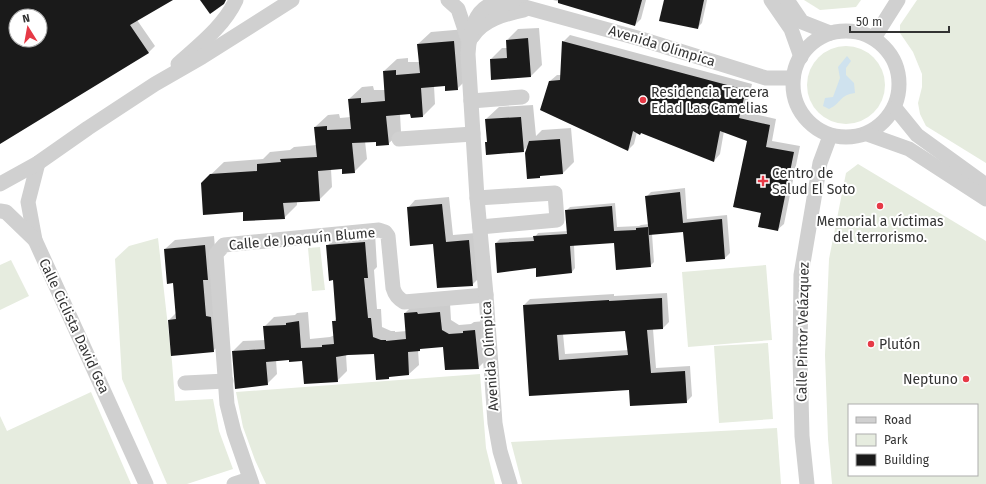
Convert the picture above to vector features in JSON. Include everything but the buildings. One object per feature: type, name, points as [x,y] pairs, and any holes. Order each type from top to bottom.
[{"type":"street","points":[[155,84],[220,25],[236,0]]},
{"type":"street","points":[[0,184],[38,163],[155,84],[292,0]]},
{"type":"street","points":[[771,0],[792,29],[800,57]]},
{"type":"street","points":[[787,0],[802,22],[830,33]]},
{"type":"street","points":[[874,38],[898,0]]},
{"type":"street","points":[[477,16],[489,6],[507,2]]},
{"type":"street","name":"Avenida Olímpica","points":[[507,2],[641,39],[766,78],[793,78]]},
{"type":"street","points":[[453,5],[477,16],[494,19]]},
{"type":"street","name":"Avenida Olímpica","points":[[453,5],[469,42]]},
{"type":"street","points":[[469,42],[475,32],[486,22],[506,14],[530,8]]},
{"type":"street","name":"Avenida Olímpica","points":[[477,16],[469,42],[473,134],[495,423],[500,451],[510,484]]},
{"type":"street","points":[[849,31],[861,33],[874,38],[883,45],[894,60],[900,78],[900,92],[895,108],[883,123],[867,134],[852,138],[830,136],[808,122],[799,109],[794,94],[793,78],[800,57],[813,42],[830,33],[849,31]]},
{"type":"street","points":[[471,101],[522,97]]},
{"type":"street","points":[[895,108],[917,136],[986,185]]},
{"type":"street","points":[[399,139],[473,134]]},
{"type":"street","points":[[867,134],[909,149],[986,199]]},
{"type":"street","name":"Calle Pintor Velázquez","points":[[807,484],[802,436],[800,356],[801,275],[820,163],[830,136]]},
{"type":"street","name":"Calle Ciclista David Gea","points":[[38,163],[28,202],[35,240],[146,484]]},
{"type":"street","points":[[478,198],[555,193],[557,220],[480,227]]},
{"type":"street","points":[[0,211],[6,212],[35,240]]},
{"type":"street","name":"Calle de Joaquín Blume","points":[[250,481],[234,432],[227,404],[216,254],[224,245],[379,230],[385,232],[388,236],[393,288],[395,295],[399,299],[404,302],[486,295]]},
{"type":"street","points":[[185,383],[226,381]]},
{"type":"street","points":[[234,484],[250,481]]},
{"type":"green space","points":[[804,0],[861,0],[856,7],[820,10]]},
{"type":"green space","points":[[917,0],[986,0],[986,163],[926,126],[920,114],[918,103],[922,87],[922,74],[913,52],[900,33],[900,25]]},
{"type":"green space","points":[[846,46],[861,49],[874,57],[882,70],[885,85],[882,100],[874,113],[861,121],[846,124],[831,121],[818,113],[810,100],[807,85],[810,70],[818,57],[831,49]]},
{"type":"green space","points":[[858,164],[986,241],[986,484],[832,484],[828,439],[825,355],[829,259],[846,173]]},
{"type":"green space","points":[[158,238],[175,401],[213,399],[219,431],[233,469],[187,484],[167,484],[122,379],[115,259],[129,246]]},
{"type":"green space","points":[[320,247],[325,290],[312,291],[308,248]]},
{"type":"green space","points":[[11,260],[29,296],[0,310],[0,265]]},
{"type":"green space","points":[[766,265],[772,340],[688,347],[682,272]]},
{"type":"green space","points":[[768,343],[773,419],[719,423],[714,346]]},
{"type":"green space","points":[[480,374],[486,448],[495,484],[266,484],[255,460],[243,427],[236,392]]},
{"type":"green space","points":[[91,392],[131,484],[0,484],[0,416],[7,431]]},
{"type":"green space","points":[[777,428],[781,484],[522,484],[511,442]]},
{"type":"water","points":[[847,56],[851,61],[846,68],[846,75],[854,83],[855,93],[843,97],[829,109],[823,106],[825,98],[833,97],[840,78],[838,67]]},
{"type":"place","name":"Residencia Tercera Edad Las Camelias","points":[[643,100]]},
{"type":"place","name":"Centro de Salud El Soto","points":[[763,181]]},
{"type":"place","name":"Memorial a víctimas del terrorismo.","points":[[880,206]]},
{"type":"place","name":"Plutón","points":[[871,344]]},
{"type":"place","name":"Neptuno","points":[[966,379]]}]
